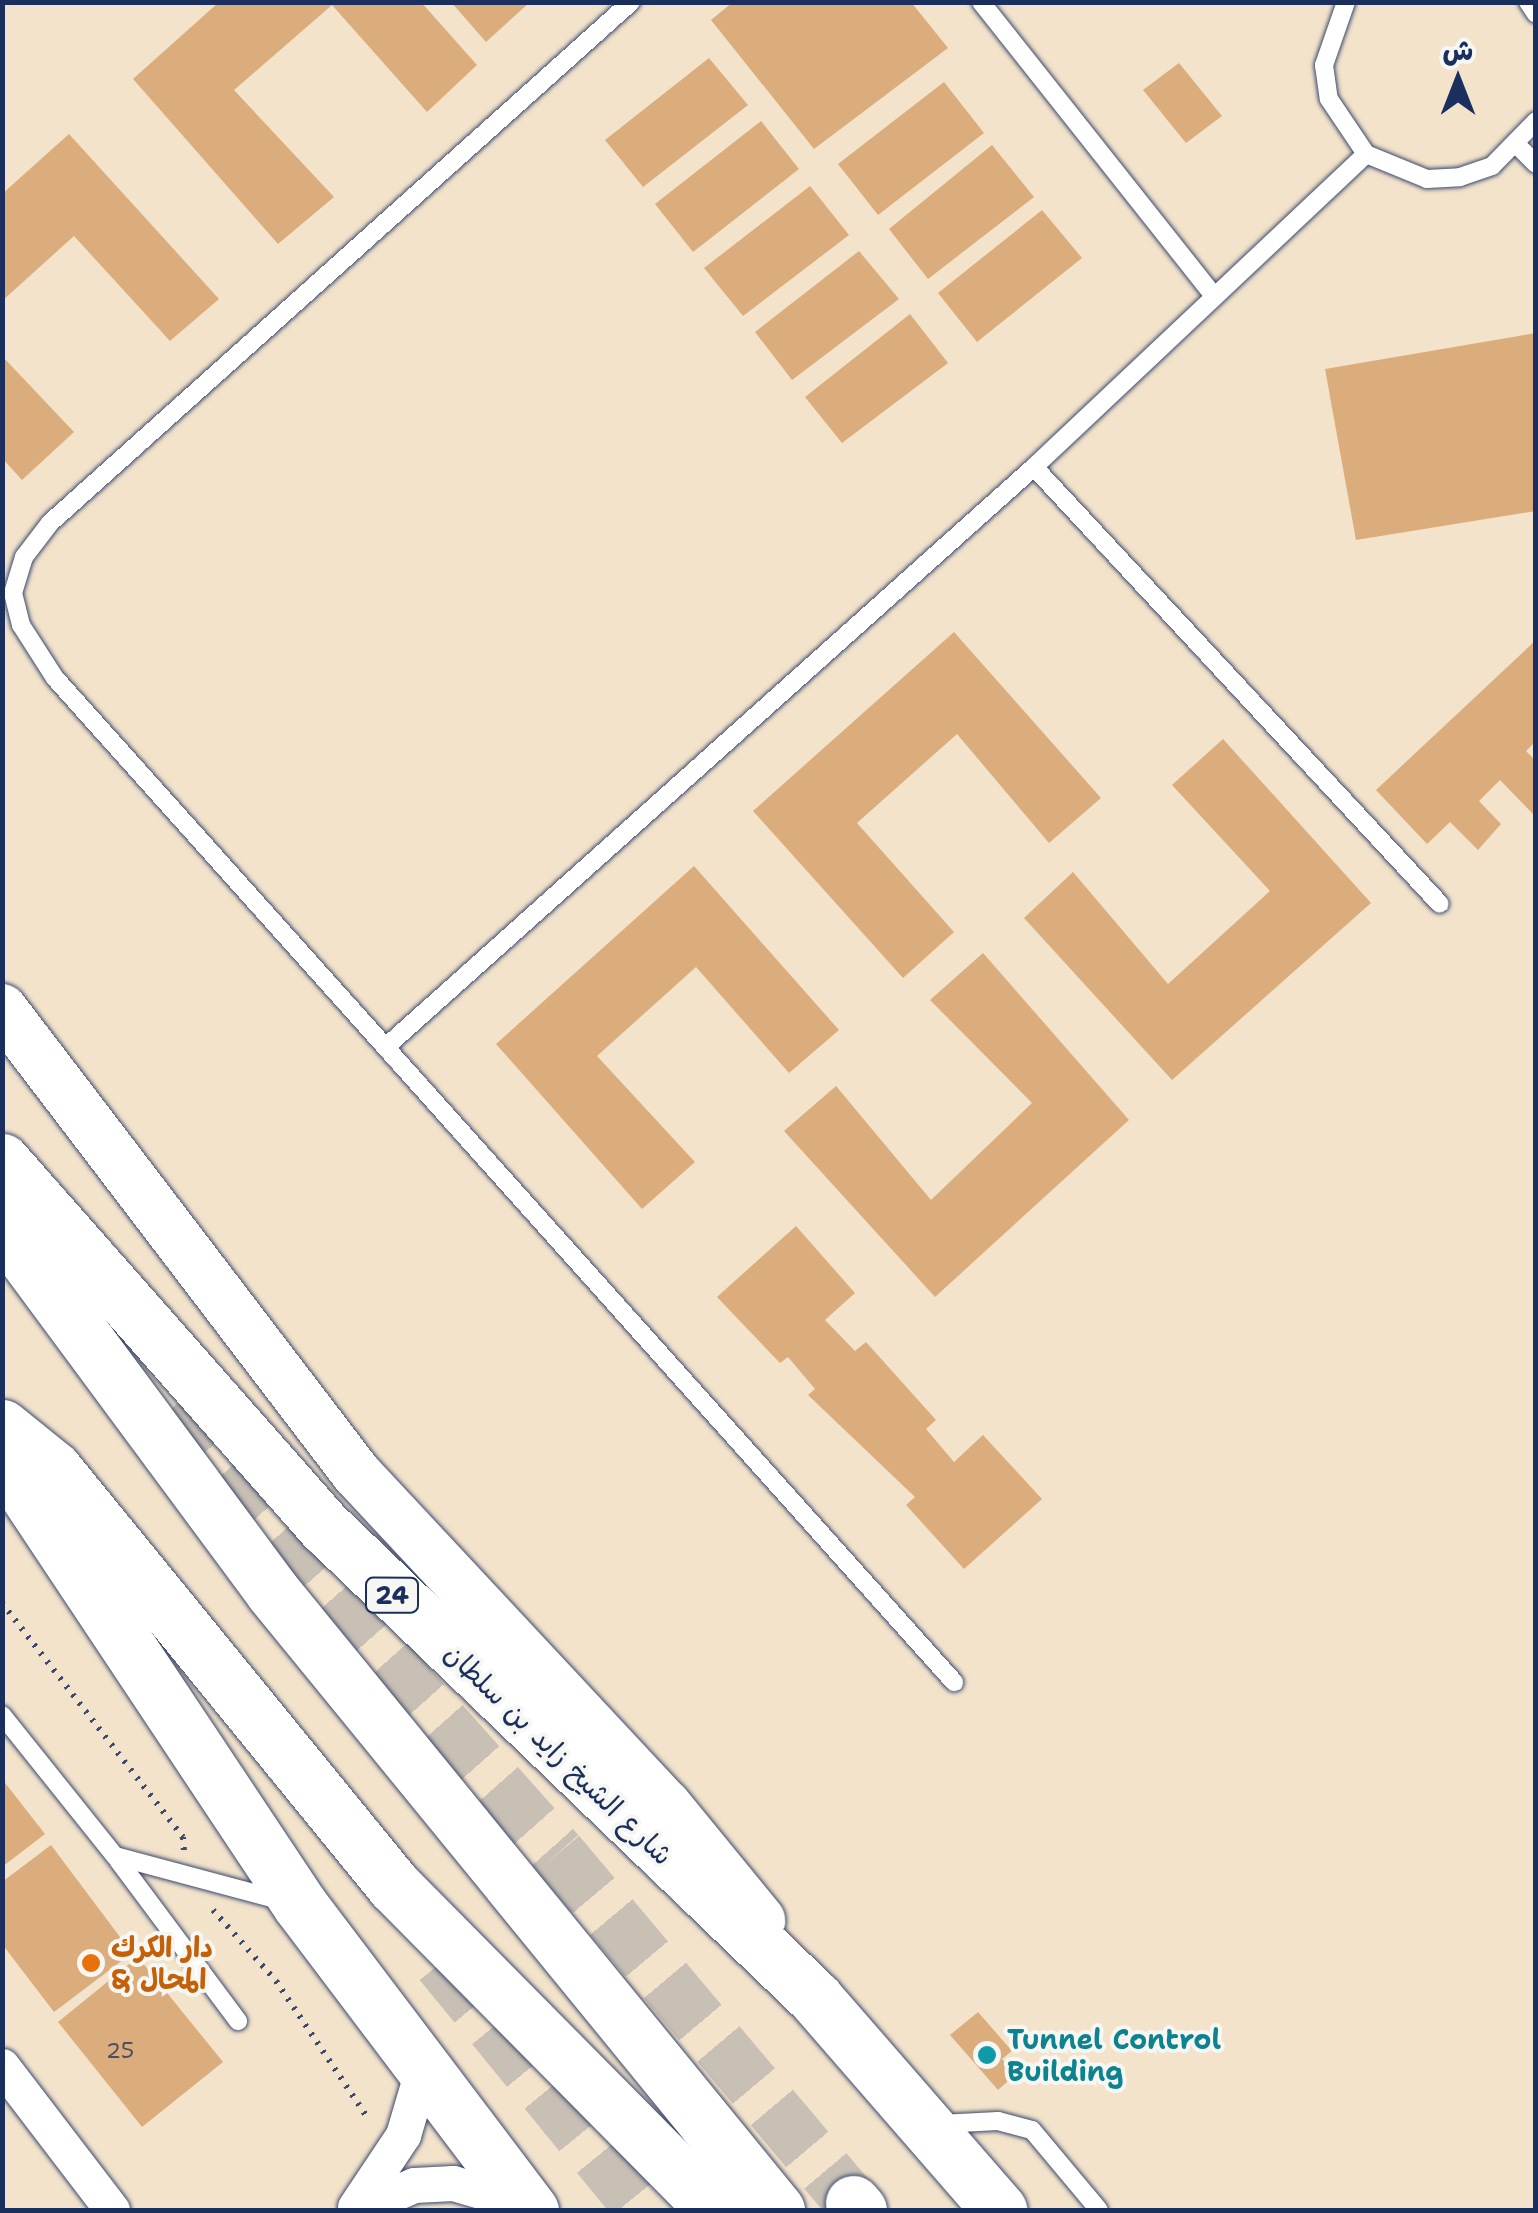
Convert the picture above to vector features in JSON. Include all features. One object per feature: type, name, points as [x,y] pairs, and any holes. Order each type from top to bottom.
[{"type":"main road","points":[[2,1009],[345,1460],[666,1804],[815,1998]]},
{"type":"main road","name":"شارع الشيخ زايد بن سلطان","points":[[2,1161],[326,1528],[815,1998],[999,2210]]},
{"type":"main road","points":[[2,1226],[295,1619],[776,2210]]},
{"type":"main road","points":[[2,1267],[51,1293]]},
{"type":"main road","points":[[2,1427],[54,1469],[394,1886],[715,2210]]},
{"type":"main road","points":[[2,1457],[300,1905],[528,2208]]},
{"type":"street","points":[[2,2066],[112,2210]]},
{"type":"street","points":[[354,2210],[403,2135],[422,2072]]},
{"type":"street","points":[[354,2210],[414,2185],[453,2183],[528,2208]]},
{"type":"lane","points":[[631,2],[50,523],[17,574],[21,625],[36,653],[954,1682]]},
{"type":"lane","points":[[980,2],[1212,292]]},
{"type":"lane","points":[[1346,2],[1324,65],[1329,99],[1366,154],[1427,179],[1460,178],[1518,146],[1536,122]]},
{"type":"lane","points":[[1528,2],[1536,14]]},
{"type":"lane","points":[[1518,146],[1536,164]]},
{"type":"lane","points":[[388,1045],[1034,467],[1212,292],[1366,154]]},
{"type":"lane","points":[[1034,467],[1440,904]]},
{"type":"lane","points":[[2,1715],[115,1856],[238,2021]]},
{"type":"lane","points":[[115,1856],[300,1905]]},
{"type":"lane","points":[[925,2125],[1021,2125],[1050,2146],[1099,2210]]},
{"type":"building","points":[[219,2],[421,2],[477,65],[427,112],[332,5],[234,90],[334,197],[278,244],[133,79]]},
{"type":"building","points":[[451,2],[530,2],[486,42]]},
{"type":"building","points":[[733,2],[911,2],[948,48],[814,149],[711,20]]},
{"type":"building","points":[[709,58],[748,105],[643,187],[605,140]]},
{"type":"building","points":[[1179,63],[1222,116],[1186,143],[1143,90]]},
{"type":"building","points":[[944,82],[984,133],[878,215],[838,164]]},
{"type":"building","points":[[761,121],[799,169],[693,252],[655,204]]},
{"type":"building","points":[[69,134],[219,299],[170,341],[74,236],[2,301],[2,194]]},
{"type":"building","points":[[992,145],[1034,197],[928,279],[889,229]]},
{"type":"building","points":[[810,186],[849,235],[743,316],[704,268]]},
{"type":"building","points":[[1042,210],[1082,258],[977,342],[938,293]]},
{"type":"building","points":[[859,251],[899,299],[792,380],[755,332]]},
{"type":"building","points":[[910,314],[948,363],[842,443],[805,397]]},
{"type":"building","points":[[1536,333],[1536,511],[1356,540],[1325,369]]},
{"type":"building","points":[[2,356],[74,432],[22,480],[2,458]]},
{"type":"building","points":[[954,632],[1101,798],[1049,843],[957,734],[857,823],[954,932],[903,978],[753,811]]},
{"type":"building","points":[[1536,640],[1536,741],[1526,751],[1536,761],[1536,817],[1500,780],[1479,801],[1501,824],[1478,850],[1450,822],[1427,844],[1376,790]]},
{"type":"building","points":[[1223,739],[1371,903],[1172,1080],[1024,918],[1073,872],[1168,984],[1270,891],[1172,785]]},
{"type":"building","points":[[694,866],[839,1030],[789,1073],[696,967],[597,1056],[695,1162],[642,1209],[496,1044]]},
{"type":"building","points":[[983,953],[1129,1120],[935,1297],[784,1131],[836,1086],[931,1200],[1032,1103],[930,1000]]},
{"type":"building","points":[[796,1226],[855,1293],[825,1320],[855,1351],[866,1342],[936,1420],[926,1429],[954,1462],[983,1435],[1042,1499],[964,1569],[906,1505],[915,1497],[808,1395],[815,1389],[788,1357],[780,1363],[717,1297]]},
{"type":"building","points":[[2,1779],[45,1834],[2,1867]]},
{"type":"building","points":[[51,1845],[132,1953],[54,2012],[2,1944],[2,1882]]},
{"type":"building","points":[[138,1957],[223,2062],[142,2127],[58,2022]]},
{"type":"building","name":"Tunnel Control Building","points":[[978,2012],[1012,2051],[1002,2059],[1016,2074],[998,2090],[950,2035]]},
{"type":"tunnel","points":[[166,1413],[558,1853],[853,2203]]},
{"type":"tunnel","points":[[441,1962],[643,2210]]},
{"type":"place","name":"دار الكرك & المحال","points":[[91,1963]]},
{"type":"place","name":"Tunnel Control Building","points":[[987,2055]]}]
